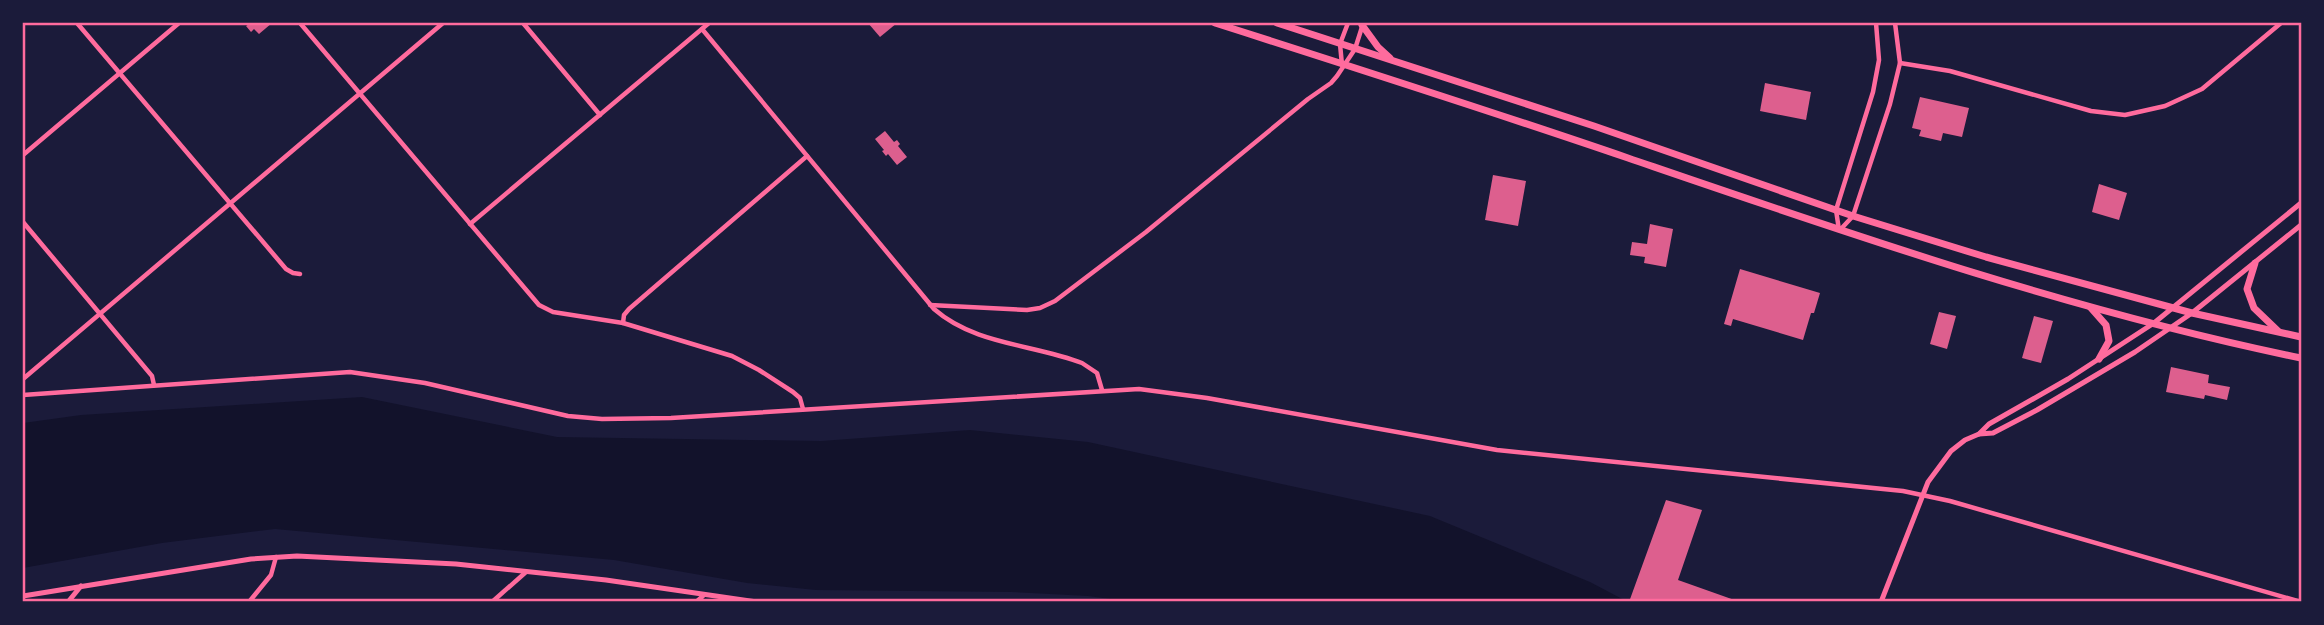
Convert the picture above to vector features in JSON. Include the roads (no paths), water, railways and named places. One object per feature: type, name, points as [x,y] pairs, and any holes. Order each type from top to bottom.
[{"type":"main road","points":[[1215,23],[1599,148],[1839,231],[2090,307],[2301,358]]},
{"type":"main road","points":[[1277,23],[1594,126],[1853,216],[1995,259],[2192,313],[2301,337]]},
{"type":"main road","points":[[1363,24],[1378,47],[1394,61]]},
{"type":"main road","points":[[2255,263],[2247,289],[2254,308],[2279,331]]},
{"type":"main road","points":[[2090,307],[2106,325],[2109,341],[2099,359]]},
{"type":"street","points":[[77,23],[286,269],[300,274]]},
{"type":"street","points":[[23,155],[179,23]]},
{"type":"street","points":[[300,23],[542,307],[553,312],[623,323],[740,360],[793,392],[800,398],[803,409]]},
{"type":"street","points":[[23,379],[443,23]]},
{"type":"street","points":[[523,23],[600,115]]},
{"type":"street","points":[[470,224],[709,23]]},
{"type":"street","points":[[1342,65],[1340,44],[1348,23]]},
{"type":"street","points":[[1839,231],[1836,209],[1873,92],[1879,60],[1876,23]]},
{"type":"street","points":[[1839,231],[1853,216],[1890,104],[1900,63],[1895,23]]},
{"type":"street","points":[[1900,63],[1950,71],[2091,111],[2125,115],[2165,106],[2203,89],[2281,23]]},
{"type":"street","points":[[930,305],[1027,310],[1046,306],[1065,296],[1331,83],[1355,49],[1363,24]]},
{"type":"street","points":[[702,29],[930,305],[947,320],[973,332],[1082,363],[1097,373],[1102,390]]},
{"type":"street","points":[[623,323],[629,309],[807,156]]},
{"type":"street","points":[[1979,434],[1989,424],[2154,323],[2301,203]]},
{"type":"street","points":[[23,222],[152,376],[154,384]]},
{"type":"street","points":[[1881,602],[1927,482],[1947,454],[1965,440],[1979,434],[1993,433],[2037,410],[2136,352],[2192,313],[2301,225]]},
{"type":"street","points":[[23,395],[350,372],[415,381],[581,418],[671,418],[1139,389],[1195,396],[1506,451],[1844,484],[1922,495],[2301,602]]},
{"type":"street","points":[[249,602],[271,575],[276,557]]},
{"type":"street","points":[[23,596],[276,557],[412,561],[606,580],[703,596],[711,600],[756,602]]},
{"type":"street","points":[[492,602],[526,572]]},
{"type":"street","points":[[68,602],[81,586]]},
{"type":"street","points":[[696,602],[703,596]]}]
